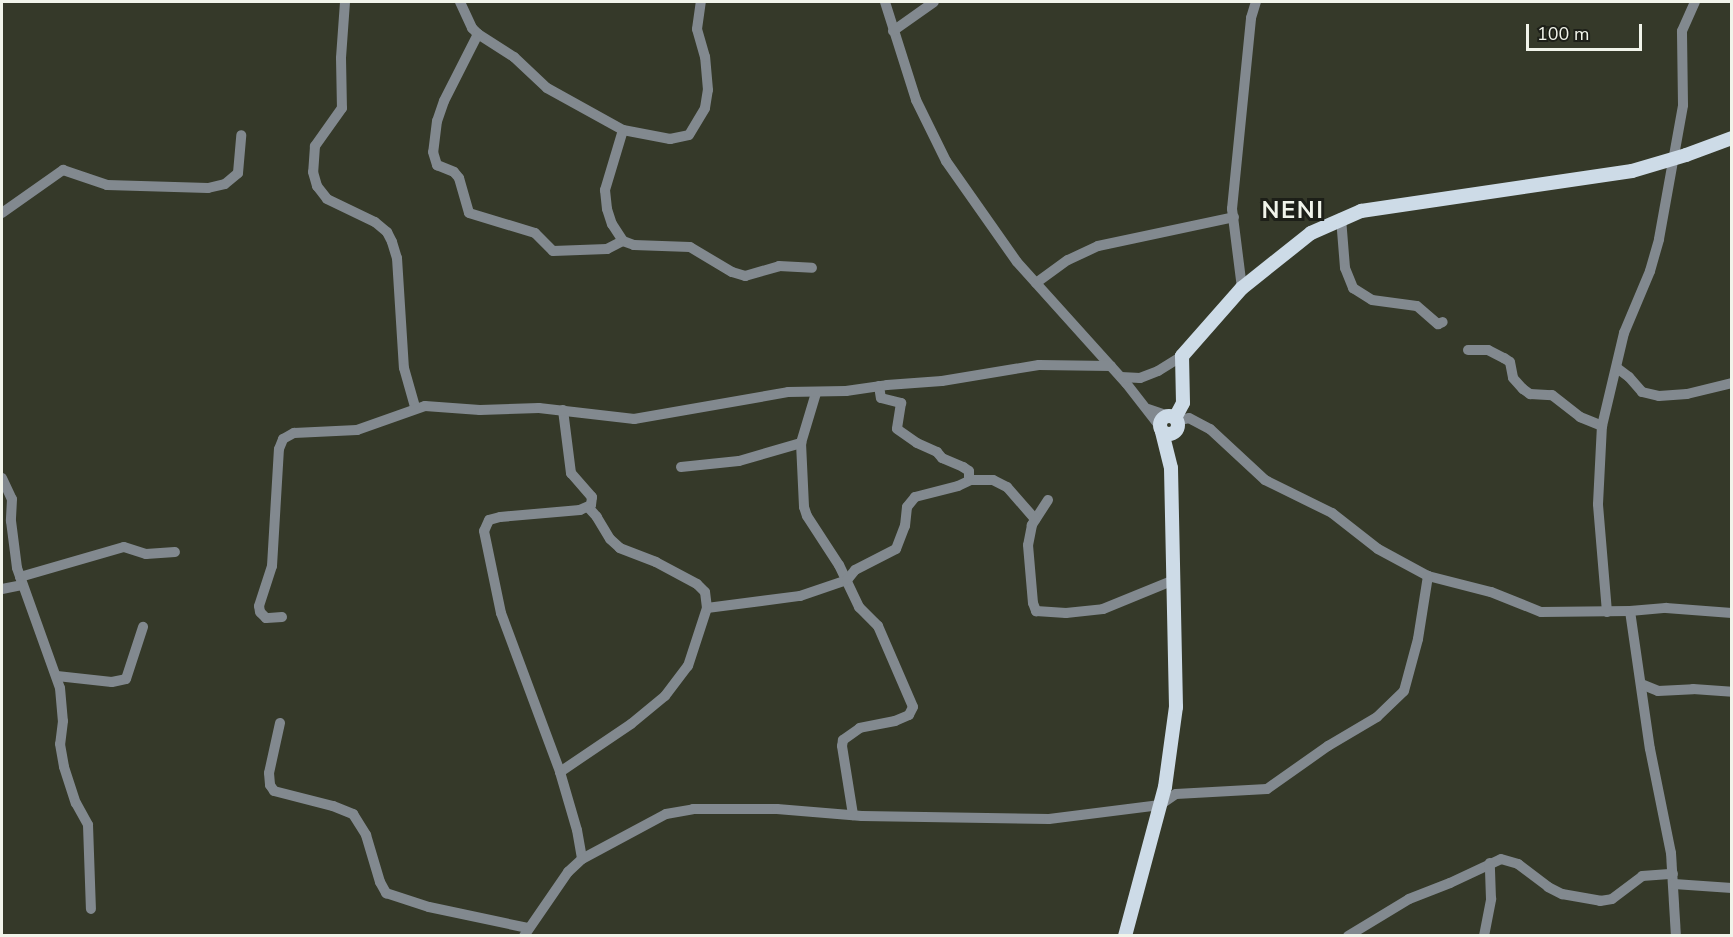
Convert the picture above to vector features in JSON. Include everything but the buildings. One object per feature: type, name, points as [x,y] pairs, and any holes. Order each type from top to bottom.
[{"type":"main road","points":[[1125,936],[1160,805],[1171,753],[1176,707],[1170,424],[1183,404],[1182,356],[1242,288],[1296,243],[1341,218],[1361,211],[1415,201],[1632,171],[1675,159],[1731,138]]},
{"type":"street","points":[[345,2],[341,58],[342,108],[315,146],[313,172],[317,186],[327,198],[375,222],[387,232],[393,242],[397,258],[404,368],[415,407]]},
{"type":"street","points":[[460,2],[472,28],[478,34],[514,57],[547,88],[623,130],[670,139],[688,135],[694,129],[705,108],[708,90],[705,57],[697,29],[701,2]]},
{"type":"street","points":[[885,2],[916,100],[941,152],[1017,262],[1147,408],[1170,424],[1189,418],[1210,429],[1265,480],[1332,513],[1378,549],[1428,576],[1491,592],[1541,612],[1607,612],[1666,608],[1731,613]]},
{"type":"street","points":[[893,31],[934,2]]},
{"type":"street","points":[[1242,288],[1234,218],[1242,103],[1251,18],[1256,2]]},
{"type":"street","points":[[1607,612],[1598,504],[1602,426],[1607,395],[1617,368],[1624,333],[1650,271],[1675,159],[1683,105],[1682,31],[1695,2]]},
{"type":"street","points":[[478,34],[444,101],[437,122],[433,152],[437,165],[454,172],[459,178],[469,213],[535,233],[553,251],[607,249],[623,242],[643,246],[667,244],[690,247],[732,272],[745,276],[779,266],[812,268]]},
{"type":"street","points":[[623,130],[605,190],[607,209],[612,224],[623,242]]},
{"type":"street","points":[[2,213],[63,170],[90,181],[127,186],[208,188],[225,184],[238,172],[241,135]]},
{"type":"street","points":[[1036,283],[1068,260],[1098,246],[1234,218]]},
{"type":"street","points":[[1341,218],[1345,268],[1353,288],[1372,300],[1418,306],[1437,324],[1443,322]]},
{"type":"street","points":[[1468,350],[1488,350],[1504,358],[1510,362],[1513,378],[1523,390],[1530,394],[1552,395],[1580,417],[1602,426]]},
{"type":"street","points":[[1121,377],[1140,378],[1158,371],[1182,356]]},
{"type":"street","points":[[282,617],[266,618],[260,612],[259,606],[272,566],[280,444],[294,433],[357,430],[415,407],[563,410],[634,419],[788,392],[816,393],[942,381],[1039,365],[1111,366]]},
{"type":"street","points":[[1617,368],[1629,377],[1642,392],[1659,396],[1687,394],[1731,383]]},
{"type":"street","points":[[879,386],[881,398],[901,403],[897,428],[902,434],[969,471],[969,480]]},
{"type":"street","points":[[816,393],[801,443],[804,507],[847,580],[859,607],[878,626],[913,707],[909,715],[895,721],[860,728],[843,740],[843,757],[853,815]]},
{"type":"street","points":[[563,410],[572,473],[592,497],[589,508]]},
{"type":"street","points":[[681,467],[739,461],[801,443]]},
{"type":"street","points":[[2,478],[12,499],[13,540],[21,581],[57,676],[62,696],[60,744],[71,793],[88,825],[91,909]]},
{"type":"street","points":[[707,608],[800,596],[847,580],[855,570],[896,549],[905,526],[907,507],[915,497],[958,486],[969,480],[993,480],[1007,487],[1035,519]]},
{"type":"street","points":[[1048,500],[1035,519],[1028,545],[1032,603],[1036,611],[1066,614],[1103,609],[1174,580]]},
{"type":"street","points":[[560,772],[631,724],[665,696],[688,666],[707,608],[705,592],[697,584],[656,562],[620,548],[610,539],[589,508]]},
{"type":"street","points":[[582,859],[577,830],[560,772],[501,613],[484,531],[489,520],[500,517],[589,508]]},
{"type":"street","points":[[2,589],[124,547],[146,554],[176,552]]},
{"type":"street","points":[[280,723],[269,773],[270,785],[274,791],[333,806],[353,814],[366,835],[380,882],[386,893],[429,907],[526,932],[568,872],[582,859],[658,818],[693,809],[777,809],[853,815],[1049,819],[1160,805],[1176,794],[1267,789],[1328,746],[1377,717],[1404,691],[1418,639],[1428,576]]},
{"type":"street","points":[[1630,611],[1673,879],[1676,936]]},
{"type":"street","points":[[57,676],[112,682],[126,679],[143,627]]},
{"type":"street","points":[[1641,684],[1658,691],[1693,689],[1731,692]]},
{"type":"street","points":[[1644,705],[1658,691]]},
{"type":"street","points":[[1348,936],[1409,898],[1450,883],[1501,859],[1510,860],[1548,887],[1562,894],[1600,901],[1612,899],[1642,876],[1731,888]]},
{"type":"street","points":[[1484,936],[1491,899],[1490,863]]},
{"type":"district","name":"NENI","points":[[1293,211]]}]
